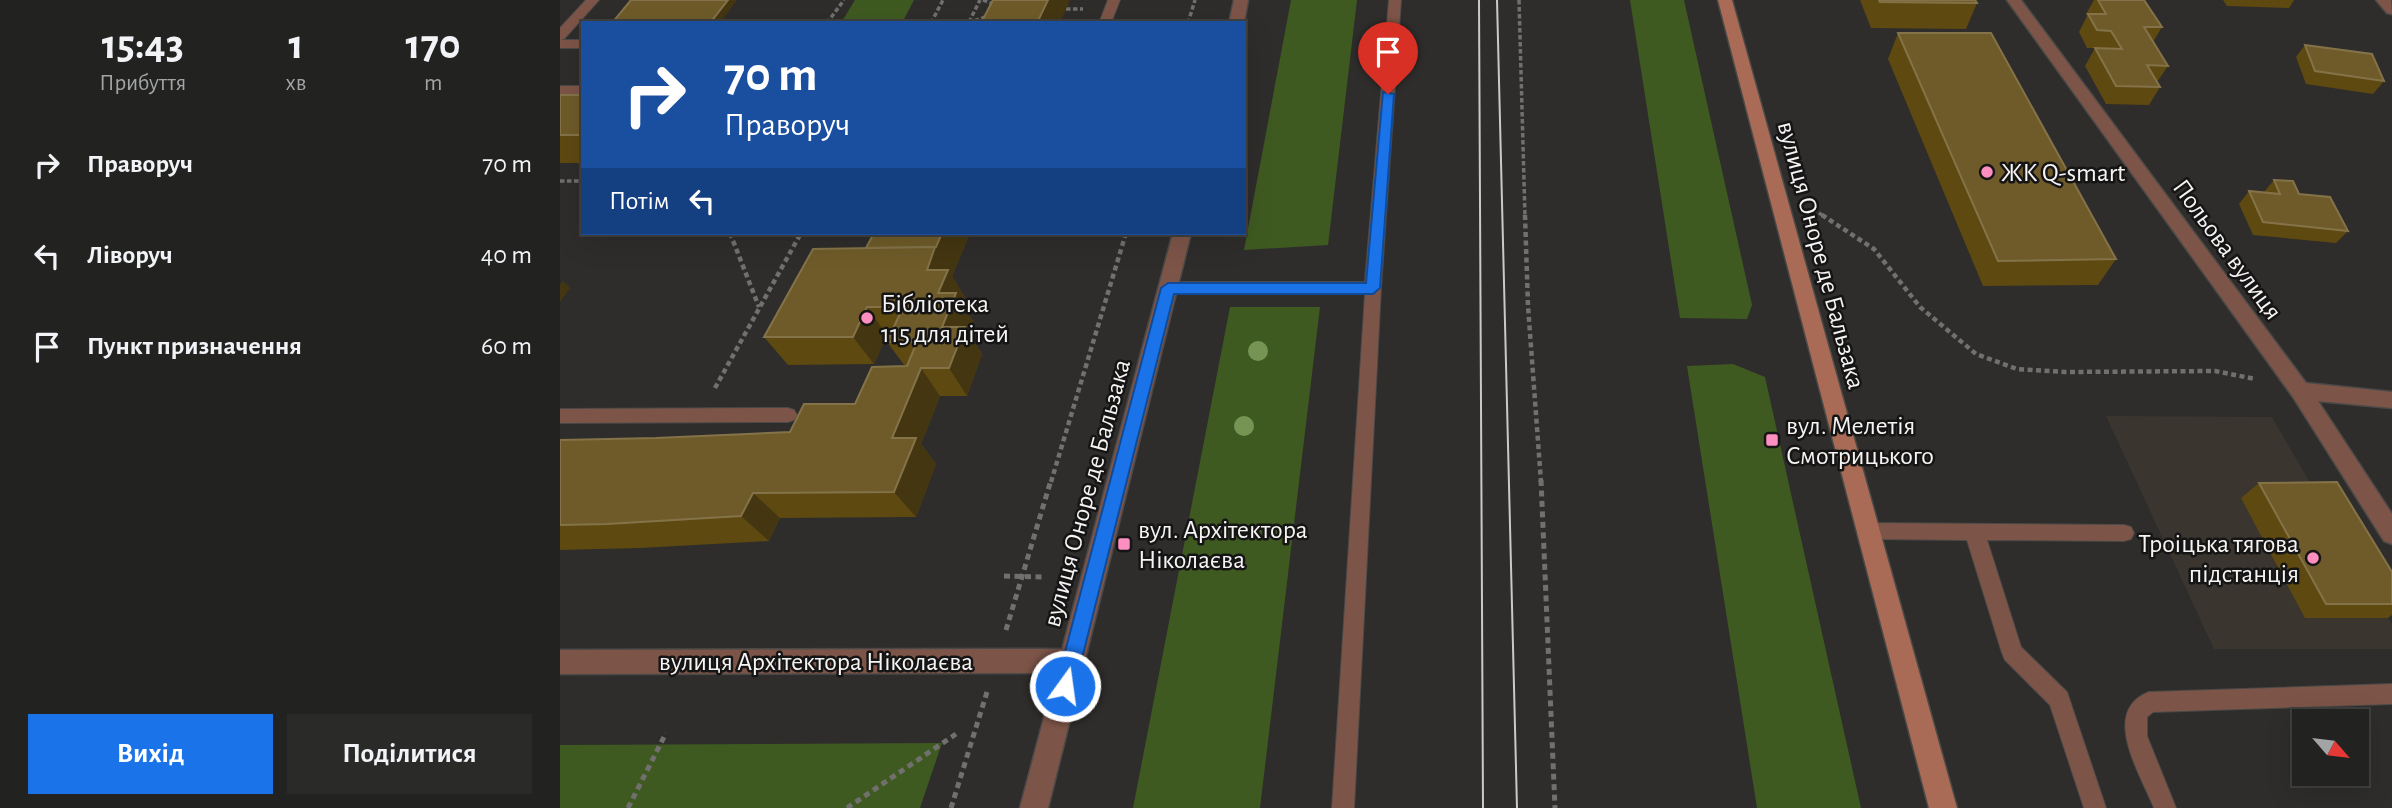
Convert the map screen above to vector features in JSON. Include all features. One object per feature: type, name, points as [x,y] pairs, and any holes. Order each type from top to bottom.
[{"type":"main road","name":"вулиця Оноре де Бальзака","points":[[1725,0],[1943,808]]},
{"type":"street","points":[[1236,21],[1241,0]]},
{"type":"street","name":"Польова вулиця","points":[[2014,0],[2300,391],[2392,534]]},
{"type":"street","points":[[2383,0],[2392,10]]},
{"type":"street","name":"вулиця Оноре де Бальзака","points":[[1034,808],[1181,235]]},
{"type":"street","points":[[2300,391],[2392,400]]},
{"type":"street","name":"вулиця Архітектора Ніколаєва","points":[[560,662],[1071,662]]},
{"type":"lane","points":[[560,36],[593,0]]},
{"type":"lane","points":[[1106,21],[1115,0]]},
{"type":"lane","points":[[1343,808],[1373,288],[1395,0]]},
{"type":"lane","points":[[560,44],[581,44]]},
{"type":"lane","points":[[560,89],[581,90]]},
{"type":"lane","points":[[1168,288],[1373,288]]},
{"type":"lane","points":[[560,416],[788,415]]},
{"type":"lane","points":[[1869,531],[2124,533]]},
{"type":"lane","points":[[1975,531],[2012,653],[2059,699],[2095,808]]},
{"type":"lane","points":[[2165,808],[2136,736],[2136,712],[2149,702],[2392,694]]},
{"type":"path","points":[[828,21],[844,0]]},
{"type":"path","points":[[932,21],[943,0]]},
{"type":"path","points":[[969,21],[982,0],[1006,9]]},
{"type":"path","points":[[1189,21],[1195,0]]},
{"type":"path","points":[[1519,0],[1528,306],[1539,422],[1555,808]]},
{"type":"path","points":[[974,21],[993,14]]},
{"type":"path","points":[[560,181],[581,181]]},
{"type":"path","points":[[1776,191],[1818,211],[1874,249],[1920,307],[1976,354],[2017,369],[2065,372],[2215,372],[2263,380],[2300,391]]},
{"type":"path","points":[[731,235],[760,307]]},
{"type":"path","points":[[699,415],[801,235]]},
{"type":"path","points":[[951,808],[1125,235]]},
{"type":"path","points":[[1004,576],[1044,577]]},
{"type":"path","points":[[628,808],[666,733]]},
{"type":"path","points":[[847,808],[957,734]]},
{"type":"shaded area","points":[[2106,416],[2272,417],[2392,624],[2392,649],[2214,649]]},
{"type":"green space","points":[[855,0],[914,0],[903,21],[842,21]]},
{"type":"green space","points":[[1291,0],[1357,0],[1328,245],[1244,250]]},
{"type":"green space","points":[[1630,0],[1684,0],[1752,305],[1747,319],[1680,318]]},
{"type":"green space","points":[[1230,307],[1320,307],[1260,808],[1133,808]]},
{"type":"green space","points":[[1733,364],[1765,377],[1861,808],[1757,808],[1687,366]]},
{"type":"green space","points":[[942,743],[920,808],[560,808],[560,745]]},
{"type":"building","points":[[631,0],[728,0],[712,21],[614,21]]},
{"type":"building","points":[[993,0],[1048,0],[1038,21],[982,21]]},
{"type":"building","points":[[1879,0],[1975,0],[1977,3],[1880,2]]},
{"type":"building","points":[[2098,0],[2144,0],[2162,27],[2144,27],[2168,66],[2147,65],[2160,87],[2116,86],[2095,48],[2122,49],[2111,31],[2097,30],[2088,14],[2106,14]]},
{"type":"building","name":"ЖК Q-smart","points":[[1898,33],[1991,33],[2116,259],[1998,261]]},
{"type":"building","points":[[2305,45],[2372,54],[2384,81],[2315,71]]},
{"type":"building","points":[[560,95],[581,95],[581,135],[560,135]]},
{"type":"building","points":[[2274,180],[2293,181],[2299,194],[2330,197],[2348,231],[2263,222],[2249,191],[2280,194]]},
{"type":"building","points":[[873,235],[941,235],[936,247],[866,248]]},
{"type":"building","points":[[935,247],[927,270],[948,270],[938,293],[956,293],[942,327],[965,327],[949,368],[921,368],[892,438],[916,438],[894,492],[753,493],[741,516],[560,525],[560,440],[790,432],[804,404],[855,404],[872,367],[907,366],[917,342],[887,342],[903,307],[867,307],[853,337],[764,337],[813,249]]},
{"type":"building","points":[[2337,482],[2392,572],[2392,604],[2326,604],[2259,483]]},
{"type":"tram line","points":[[1479,0],[1483,808]]},
{"type":"tram line","points":[[1497,0],[1517,808]]},
{"type":"place","name":"ЖК Q-smart","points":[[1987,172]]},
{"type":"place","name":"Бібліотека 115 для дітей","points":[[867,318]]},
{"type":"place","name":"вул. Мелетія Смотрицького","points":[[1772,440]]},
{"type":"place","name":"вул. Архітектора Ніколаєва","points":[[1124,544]]},
{"type":"place","name":"Троiцька тягова пiдстанцiя","points":[[2313,558]]},
{"type":"route","points":[[1065,686],[1168,288],[1373,288],[1388,94]]}]
